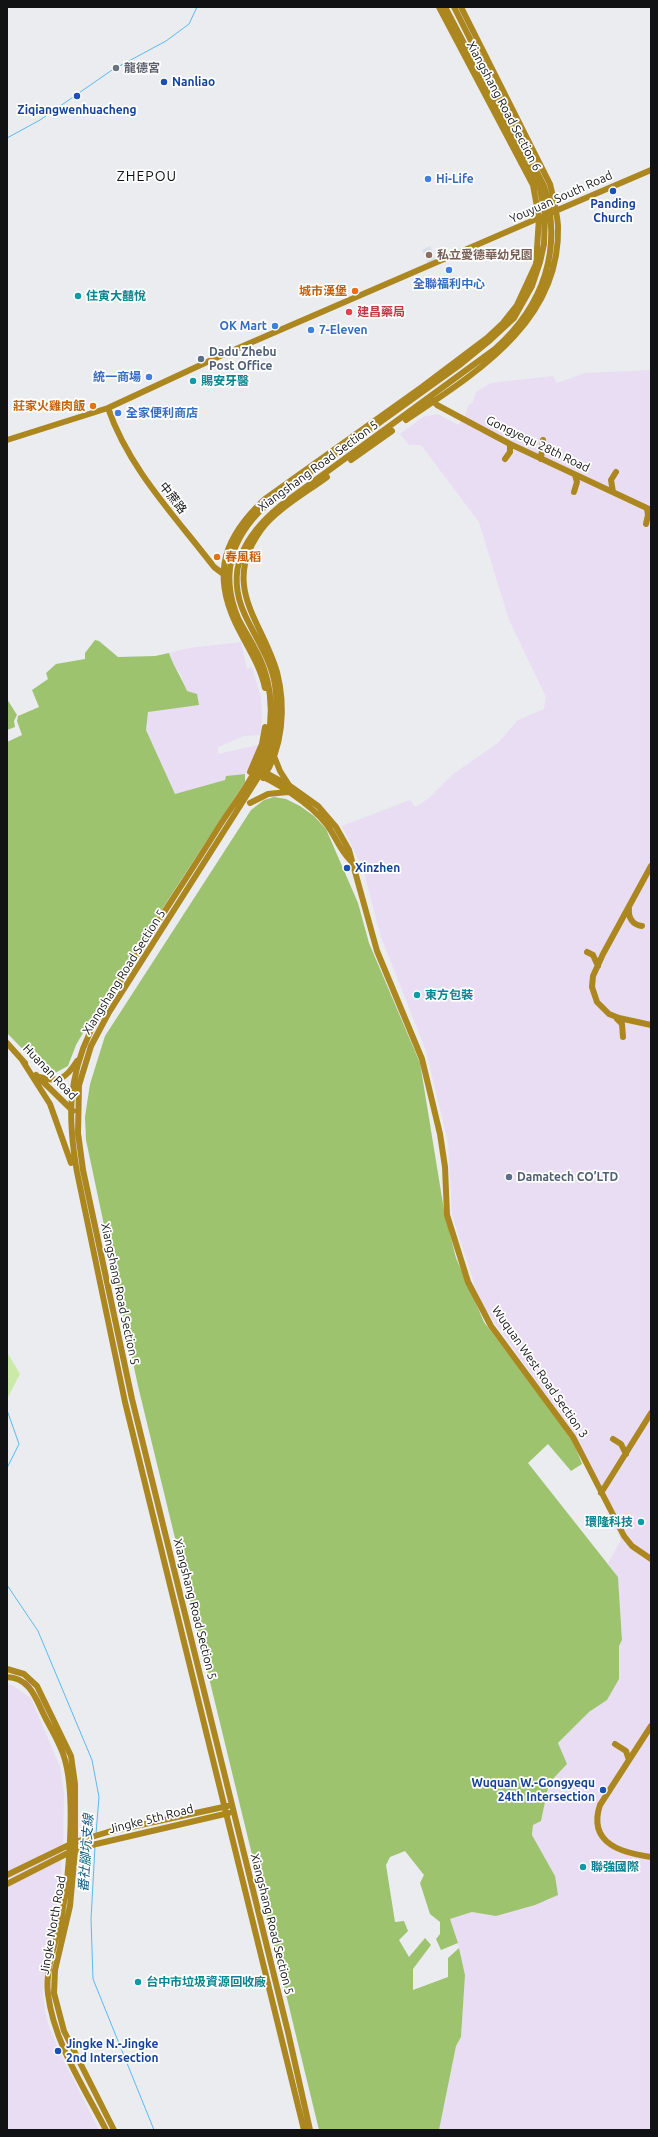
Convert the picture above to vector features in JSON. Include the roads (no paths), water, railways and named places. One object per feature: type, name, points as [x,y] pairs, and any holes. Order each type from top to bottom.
[{"type":"main road","name":"Xiangshang Road Section 6","points":[[439,7],[529,176],[537,200],[548,214]]},
{"type":"main road","name":"Xiangshang Road Section 6","points":[[445,7],[534,174],[548,214]]},
{"type":"main road","name":"Xiangshang Road Section 6","points":[[454,7],[538,172],[548,200],[548,214]]},
{"type":"main road","name":"Xiangshang Road Section 6","points":[[461,7],[550,184],[548,214]]},
{"type":"main road","name":"Youyuan South Road","points":[[7,440],[108,408],[225,354],[651,170]]},
{"type":"main road","name":"Xiangshang Road Section 5","points":[[226,576],[236,544],[244,528],[258,512],[499,333],[522,306],[532,286],[540,262],[548,214]]},
{"type":"main road","name":"Xiangshang Road Section 5","points":[[304,2130],[125,1402],[77,1172],[71,1134],[70,1109],[78,1067],[84,1045],[91,1030],[156,925],[258,773],[274,756],[280,735],[282,716],[279,682],[271,657],[246,602],[243,582],[250,550],[266,523],[432,400],[513,333],[528,312],[541,288],[547,271],[552,243],[548,214]]},
{"type":"main road","name":"Xiangshang Road Section 5","points":[[258,773],[267,717],[264,686],[259,668],[230,610],[225,592],[226,576],[224,564],[235,532],[265,499],[424,389]]},
{"type":"main road","name":"Gongyequ 28th Road","points":[[424,389],[432,400],[510,444],[649,509]]},
{"type":"main road","name":"Xiangshang Road Section 5","points":[[310,2130],[234,1809],[133,1407],[103,1273],[83,1170],[78,1115],[79,1085],[94,1040],[108,1014],[258,773],[270,751],[276,730],[277,716],[275,683],[264,653],[243,609],[236,580],[244,549],[250,536],[264,519],[432,400]]},
{"type":"main road","name":"中蔗路","points":[[108,408],[119,437],[140,472],[214,567],[226,576],[243,582]]},
{"type":"main road","points":[[541,459],[543,440]]},
{"type":"main road","points":[[505,459],[510,452],[510,444]]},
{"type":"main road","points":[[613,492],[611,480],[616,472]]},
{"type":"main road","points":[[574,492],[577,485],[575,475]]},
{"type":"main road","points":[[646,524],[649,509]]},
{"type":"main road","points":[[214,567],[224,564]]},
{"type":"main road","points":[[250,802],[268,794],[289,789],[274,756]]},
{"type":"main road","name":"Wuquan West Road Section 3","points":[[258,773],[318,806],[330,818],[349,850],[381,964],[422,1059],[440,1134],[445,1167],[447,1214],[468,1282],[491,1326],[573,1437],[626,1540],[651,1559]]},
{"type":"main road","points":[[623,1037],[622,1024],[602,1008],[594,995],[592,980],[651,866]]},
{"type":"main road","points":[[630,907],[631,919],[637,925],[642,926]]},
{"type":"main road","points":[[587,952],[593,955],[598,966]]},
{"type":"main road","points":[[616,1018],[651,1025]]},
{"type":"main road","name":"Huanan Road","points":[[7,1043],[38,1077],[78,1115]]},
{"type":"main road","points":[[22,1060],[50,1104],[71,1163]]},
{"type":"main road","points":[[38,1077],[49,1081],[60,1079],[70,1072],[77,1061]]},
{"type":"main road","points":[[601,1493],[651,1413]]},
{"type":"main road","points":[[613,1439],[620,1444],[626,1454]]},
{"type":"main road","name":"Jingke North Road","points":[[7,1669],[20,1672],[31,1679],[39,1689],[71,1756],[75,1784],[70,1906],[55,1970],[56,2006],[70,2044],[114,2130]]},
{"type":"main road","name":"Jingke North Road","points":[[7,1677],[20,1680],[29,1687],[65,1760],[69,1785],[72,1843]]},
{"type":"main road","points":[[651,1726],[600,1805],[598,1815],[599,1826],[604,1839],[614,1848],[624,1852],[651,1857]]},
{"type":"main road","points":[[615,1744],[623,1748],[628,1760]]},
{"type":"main road","name":"Jingke 5th Road","points":[[7,1875],[72,1843],[162,1820],[234,1809]]},
{"type":"main road","name":"Jingke 5th Road","points":[[7,1884],[72,1852],[92,1845],[167,1827],[225,1810]]},
{"type":"main road","name":"Jingke North Road","points":[[72,1852],[49,1967],[48,1993],[58,2036],[106,2130]]},
{"type":"waterway","points":[[7,138],[40,120],[112,70],[166,41],[189,24],[197,7]]},
{"type":"waterway","name":"番社腳坑支線","points":[[7,1410],[19,1444],[7,1468]]},
{"type":"waterway","name":"番社腳坑支線","points":[[7,1585],[38,1631],[92,1760],[99,1797],[96,1834]]},
{"type":"waterway","name":"番社腳坑支線","points":[[95,1847],[91,1919],[93,1979],[154,2130]]},
{"type":"place","name":"龍德宮","points":[[116,68]]},
{"type":"place","name":"Nanliao","points":[[164,82]]},
{"type":"place","name":"Ziqiangwenhuacheng","points":[[77,96]]},
{"type":"place","name":"Hi-Life","points":[[428,179]]},
{"type":"place","name":"Panding Church","points":[[613,191]]},
{"type":"place","name":"私立愛德華幼兒園","points":[[429,255]]},
{"type":"place","name":"全聯福利中心","points":[[449,270]]},
{"type":"place","name":"城市漢堡","points":[[355,291]]},
{"type":"place","name":"住寅大囍悅","points":[[78,296]]},
{"type":"place","name":"建昌藥局","points":[[349,312]]},
{"type":"place","name":"OK Mart","points":[[275,326]]},
{"type":"place","name":"7-Eleven","points":[[311,330]]},
{"type":"place","name":"Dadu Zhebu Post Office","points":[[201,359]]},
{"type":"place","name":"統一商場","points":[[149,377]]},
{"type":"place","name":"賜安牙醫","points":[[193,381]]},
{"type":"place","name":"莊家火雞肉飯","points":[[93,406]]},
{"type":"place","name":"全家便利商店","points":[[118,413]]},
{"type":"place","name":"春風稻","points":[[217,557]]},
{"type":"place","name":"Xinzhen","points":[[347,868]]},
{"type":"place","name":"東方包裝","points":[[417,995]]},
{"type":"place","name":"Damatech CO’LTD","points":[[509,1177]]},
{"type":"place","name":"環隆科技","points":[[641,1522]]},
{"type":"place","name":"Wuquan W.-Gongyequ 24th Intersection","points":[[603,1790]]},
{"type":"place","name":"聯強國際","points":[[583,1867]]},
{"type":"place","name":"台中市垃圾資源回收廠","points":[[138,1982]]},
{"type":"place","name":"Jingke N.-Jingke 2nd Intersection","points":[[58,2051]]},
{"type":"district","name":"ZHEPOU","points":[[147,176]]}]
